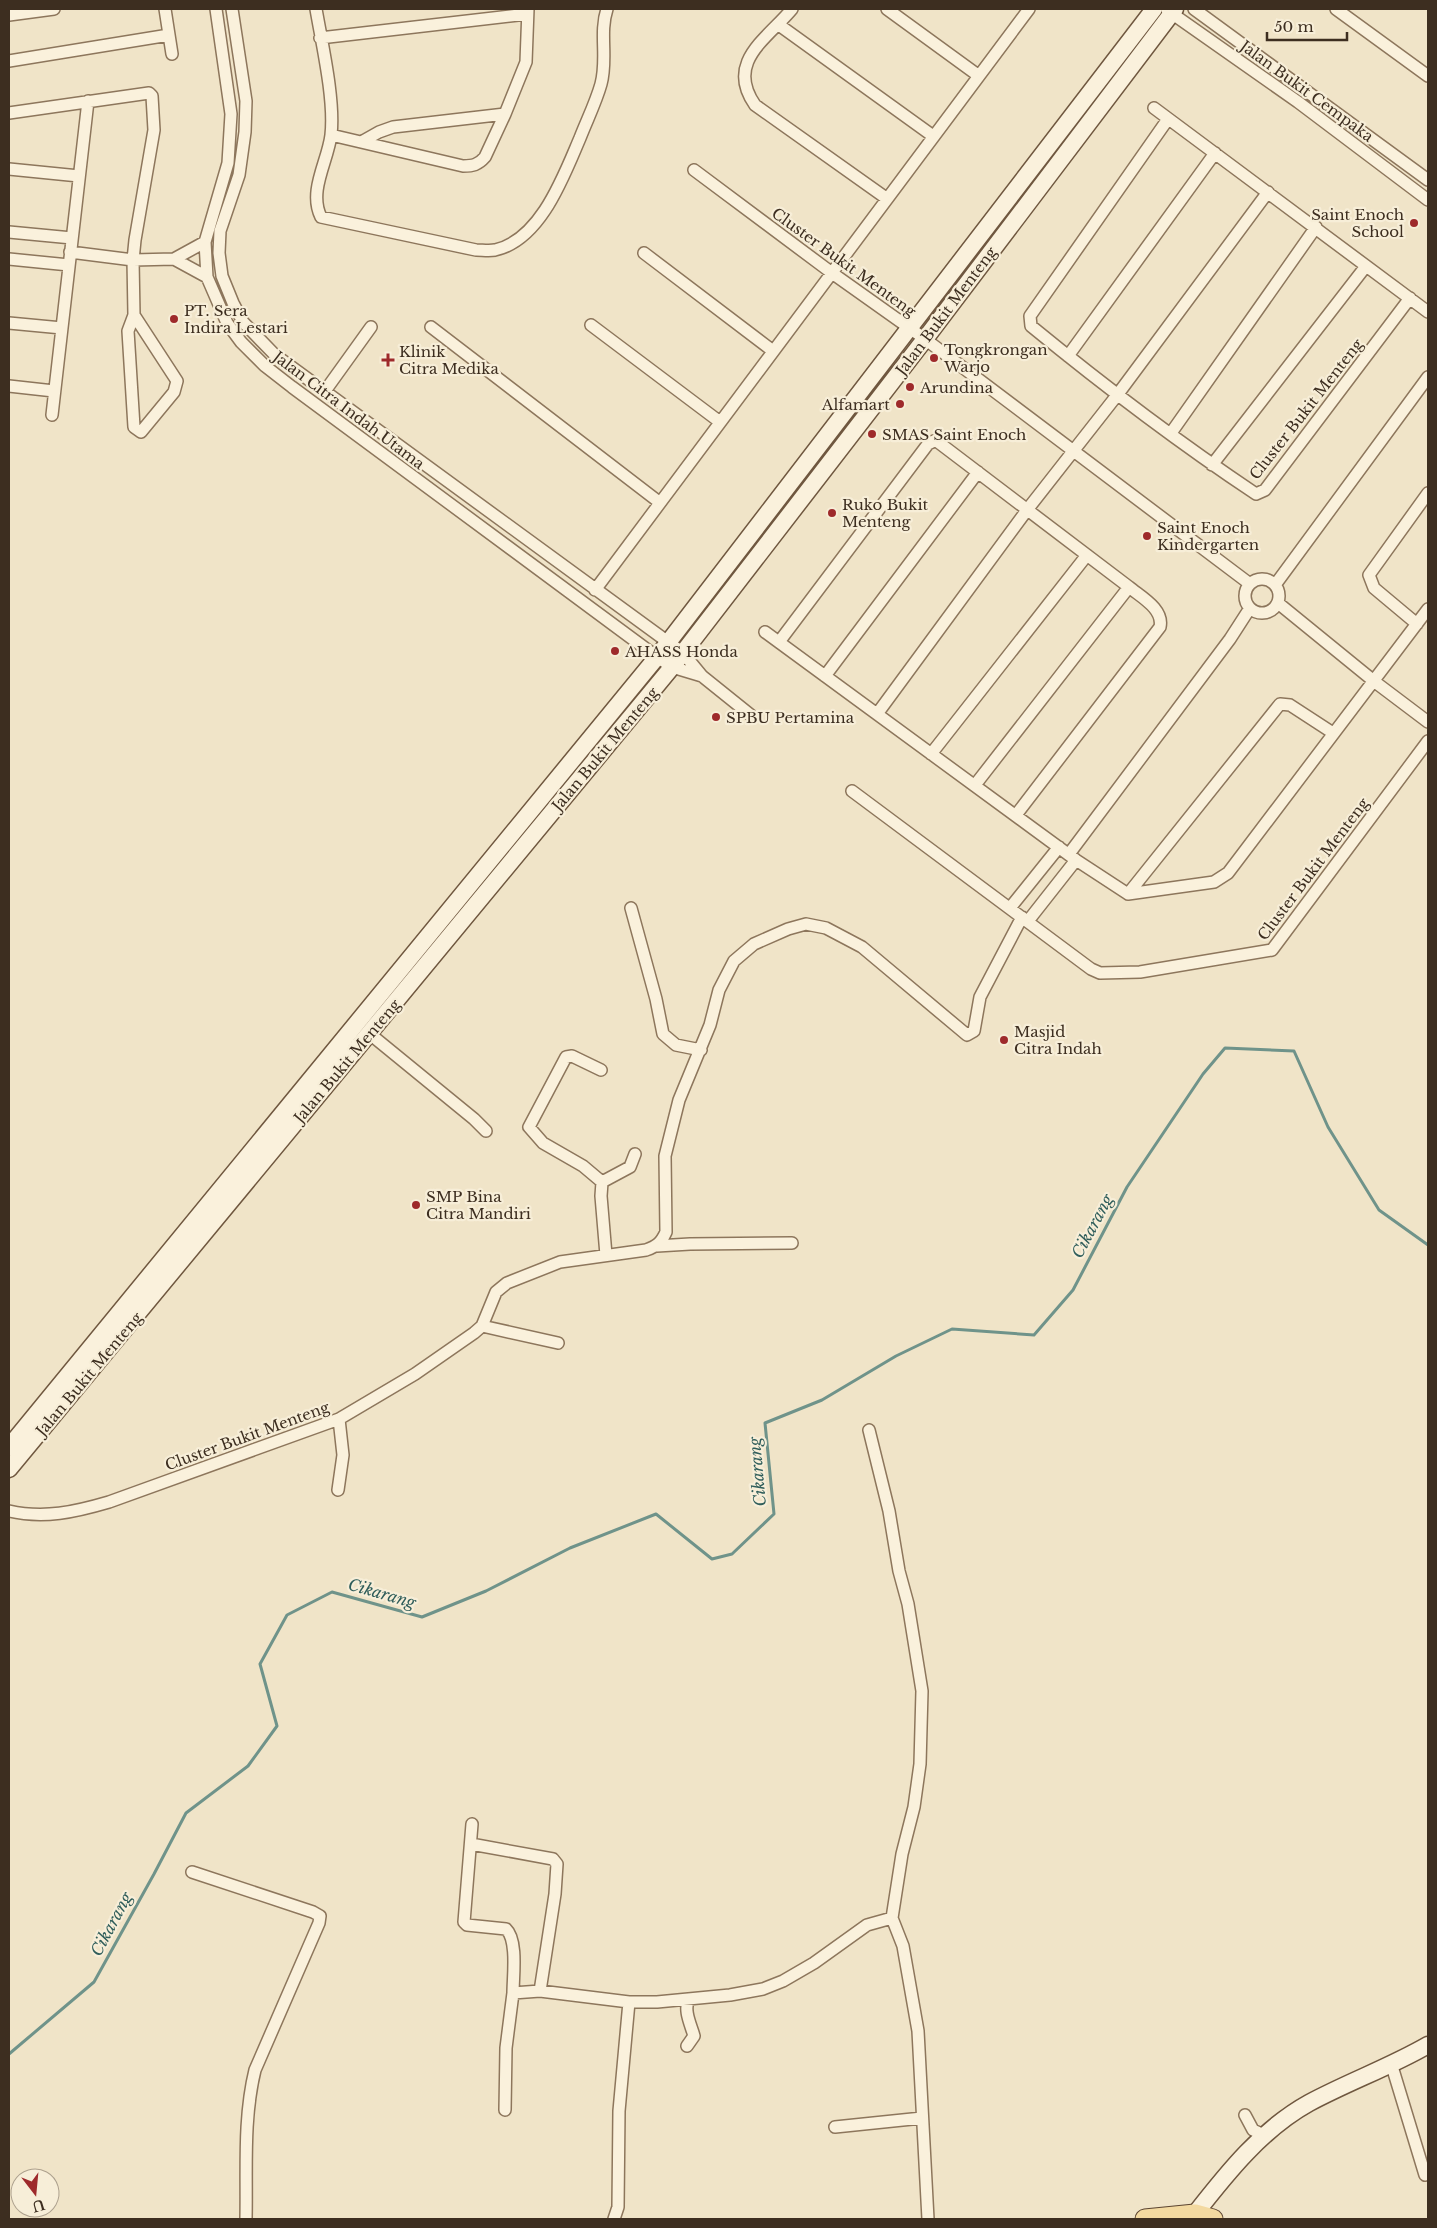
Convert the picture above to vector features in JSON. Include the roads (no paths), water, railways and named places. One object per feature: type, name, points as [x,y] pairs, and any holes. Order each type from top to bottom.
[{"type":"main road","points":[[1145,2219],[1204,2217]]},
{"type":"street","points":[[9,15],[54,9]]},
{"type":"street","points":[[165,9],[172,54]]},
{"type":"street","name":"Jalan Citra Indah Utama","points":[[216,9],[231,114],[228,163],[205,242],[207,278],[227,323],[241,342],[265,366],[292,387],[672,668],[702,676]]},
{"type":"street","points":[[232,9],[246,101],[245,132],[239,176],[220,231],[219,254],[222,276],[243,322],[275,355],[683,653],[702,676],[753,717]]},
{"type":"street","points":[[316,9],[331,111],[331,135],[315,199],[321,217],[476,250],[496,250],[517,240],[539,219],[564,176],[602,84],[604,54],[603,21],[607,9]]},
{"type":"street","points":[[792,9],[751,54],[744,66],[745,78],[751,99],[755,105],[886,198]]},
{"type":"street","points":[[887,9],[979,76]]},
{"type":"street","points":[[595,590],[1029,9]]},
{"type":"street","name":"Jalan Bukit Menteng","points":[[9,1447],[657,657],[1154,9]]},
{"type":"street","points":[[1194,9],[1428,180]]},
{"type":"street","points":[[1336,9],[1428,76]]},
{"type":"street","name":"Jalan Bukit Menteng","points":[[9,1470],[672,668],[925,339],[1171,10]]},
{"type":"street","name":"Jalan Bukit Cempaka","points":[[1171,10],[1298,102],[1428,200]]},
{"type":"street","points":[[320,38],[528,12],[526,62],[485,158],[476,166],[463,166],[331,135]]},
{"type":"street","points":[[778,25],[933,136]]},
{"type":"street","points":[[9,61],[169,35]]},
{"type":"street","points":[[1298,102],[1307,90]]},
{"type":"street","points":[[9,113],[148,93],[153,98],[154,130],[133,260],[134,315],[128,331],[134,427],[141,432],[174,392],[177,381],[134,315]]},
{"type":"street","points":[[52,415],[88,101]]},
{"type":"street","points":[[1154,108],[1428,312]]},
{"type":"street","points":[[363,141],[393,127],[505,114]]},
{"type":"street","name":"Cluster Bukit Menteng","points":[[1168,119],[1030,316],[1031,326],[1212,465],[1256,494],[1265,490],[1410,298]]},
{"type":"street","points":[[1068,356],[1215,153]]},
{"type":"street","points":[[1390,171],[1399,159]]},
{"type":"street","points":[[9,169],[79,176]]},
{"type":"street","name":"Cluster Bukit Menteng","points":[[694,170],[832,273],[925,339],[1250,584]]},
{"type":"street","points":[[877,714],[1027,510],[1118,394],[1268,192]]},
{"type":"street","points":[[1171,433],[1316,227]]},
{"type":"street","points":[[9,232],[72,238]]},
{"type":"street","points":[[70,252],[133,260],[174,259],[205,242]]},
{"type":"street","points":[[644,253],[773,351]]},
{"type":"street","points":[[9,259],[69,265]]},
{"type":"street","points":[[174,259],[207,278]]},
{"type":"street","points":[[1212,465],[1366,266]]},
{"type":"street","points":[[9,323],[62,328]]},
{"type":"street","points":[[591,325],[720,422]]},
{"type":"street","points":[[325,391],[371,327]]},
{"type":"street","points":[[431,327],[659,502]]},
{"type":"street","points":[[1275,584],[1428,377]]},
{"type":"street","points":[[9,386],[54,391]]},
{"type":"street","points":[[779,642],[928,444],[934,441],[938,442],[1129,587],[1158,612],[1162,619],[1160,626],[1016,815]]},
{"type":"street","points":[[825,676],[978,472]]},
{"type":"street","points":[[1417,624],[1374,588],[1369,575],[1428,493]]},
{"type":"street","points":[[932,754],[1087,554]]},
{"type":"street","points":[[1263,579],[1275,584],[1279,597],[1278,603],[1268,612],[1262,613],[1250,608],[1245,595],[1250,584],[1263,579]]},
{"type":"street","points":[[974,785],[1129,587]]},
{"type":"street","points":[[1278,603],[1375,682],[1428,722]]},
{"type":"street","points":[[657,1246],[662,1241],[666,1232],[665,1156],[679,1100],[701,1050],[719,990],[734,961],[754,944],[788,929],[806,924],[826,928],[862,947],[964,1034],[971,1034],[974,1031],[980,997],[1025,919],[1073,857],[1230,639],[1250,608]]},
{"type":"street","points":[[766,632],[1059,847],[1128,894],[1214,882],[1221,879],[1333,733],[1375,682],[1428,609]]},
{"type":"street","points":[[1128,894],[1277,706],[1286,703],[1333,733]]},
{"type":"street","name":"Cluster Bukit Menteng","points":[[852,791],[1091,969],[1100,973],[1140,972],[1269,952],[1275,948],[1428,740]]},
{"type":"street","points":[[1010,908],[1059,847]]},
{"type":"street","points":[[631,908],[656,999],[663,1034],[676,1045],[701,1050]]},
{"type":"street","points":[[370,1034],[474,1119],[486,1132]]},
{"type":"street","points":[[601,1070],[572,1056],[566,1057],[529,1127],[543,1143],[583,1166],[602,1182]]},
{"type":"street","points":[[602,1182],[630,1167],[635,1154]]},
{"type":"street","points":[[602,1182],[601,1196],[606,1255]]},
{"type":"street","points":[[558,1342],[482,1326],[496,1292],[501,1286],[560,1262],[646,1250],[657,1246],[792,1243]]},
{"type":"street","name":"Cluster Bukit Menteng","points":[[9,1511],[38,1515],[76,1512],[109,1502],[338,1419],[415,1374],[482,1326]]},
{"type":"street","points":[[338,1419],[342,1455],[338,1490]]},
{"type":"street","points":[[869,1430],[889,1511],[899,1571],[908,1604],[922,1691],[920,1764],[914,1807],[902,1854],[892,1918],[903,1946],[918,2031],[928,2219]]},
{"type":"street","points":[[472,1824],[464,1922],[467,1925],[506,1929],[513,1941],[513,1993],[506,2048],[506,2110]]},
{"type":"street","points":[[471,1844],[553,1859],[557,1864],[555,1894],[540,1991]]},
{"type":"street","points":[[192,1872],[313,1912],[320,1916],[319,1923],[254,2070],[251,2086],[245,2168],[246,2219]]},
{"type":"street","points":[[513,1993],[540,1991],[629,2002],[673,2002],[689,1998],[730,1995],[763,1988],[783,1981],[814,1963],[867,1925],[892,1918]]},
{"type":"street","points":[[687,2046],[694,2036],[686,2004],[689,1998]]},
{"type":"street","points":[[614,2219],[618,2207],[618,2111],[629,2002]]},
{"type":"street","points":[[1204,2217],[1244,2154],[1287,2117],[1307,2104],[1428,2044]]},
{"type":"street","points":[[1391,2063],[1425,2175]]},
{"type":"street","points":[[1245,2115],[1252,2130],[1266,2136]]},
{"type":"street","points":[[835,2128],[922,2118]]},
{"type":"waterway","name":"Cikarang","points":[[9,2054],[94,1982],[186,1813],[248,1766],[277,1726],[260,1664],[287,1615],[332,1592],[422,1617],[486,1591],[570,1548],[656,1514],[712,1559],[732,1554],[774,1514],[765,1423],[822,1400],[896,1356],[952,1329],[1034,1335],[1073,1290],[1127,1187],[1203,1074],[1225,1048],[1294,1051],[1328,1127],[1379,1210],[1428,1245]]},
{"type":"place","name":"Saint Enoch School","points":[[1414,223]]},
{"type":"place","name":"PT. Sera Indira Lestari","points":[[174,319]]},
{"type":"place","name":"Tongkrongan Warjo","points":[[934,358]]},
{"type":"place","name":"Klinik Citra Medika","points":[[388,360]]},
{"type":"place","name":"Arundina","points":[[910,387]]},
{"type":"place","name":"Alfamart","points":[[900,404]]},
{"type":"place","name":"SMAS Saint Enoch","points":[[872,434]]},
{"type":"place","name":"Ruko Bukit Menteng","points":[[832,513]]},
{"type":"place","name":"Saint Enoch Kindergarten","points":[[1147,536]]},
{"type":"place","name":"AHASS Honda","points":[[615,651]]},
{"type":"place","name":"SPBU Pertamina","points":[[716,717]]},
{"type":"place","name":"Masjid Citra Indah","points":[[1004,1040]]},
{"type":"place","name":"SMP Bina Citra Mandiri","points":[[416,1205]]}]
